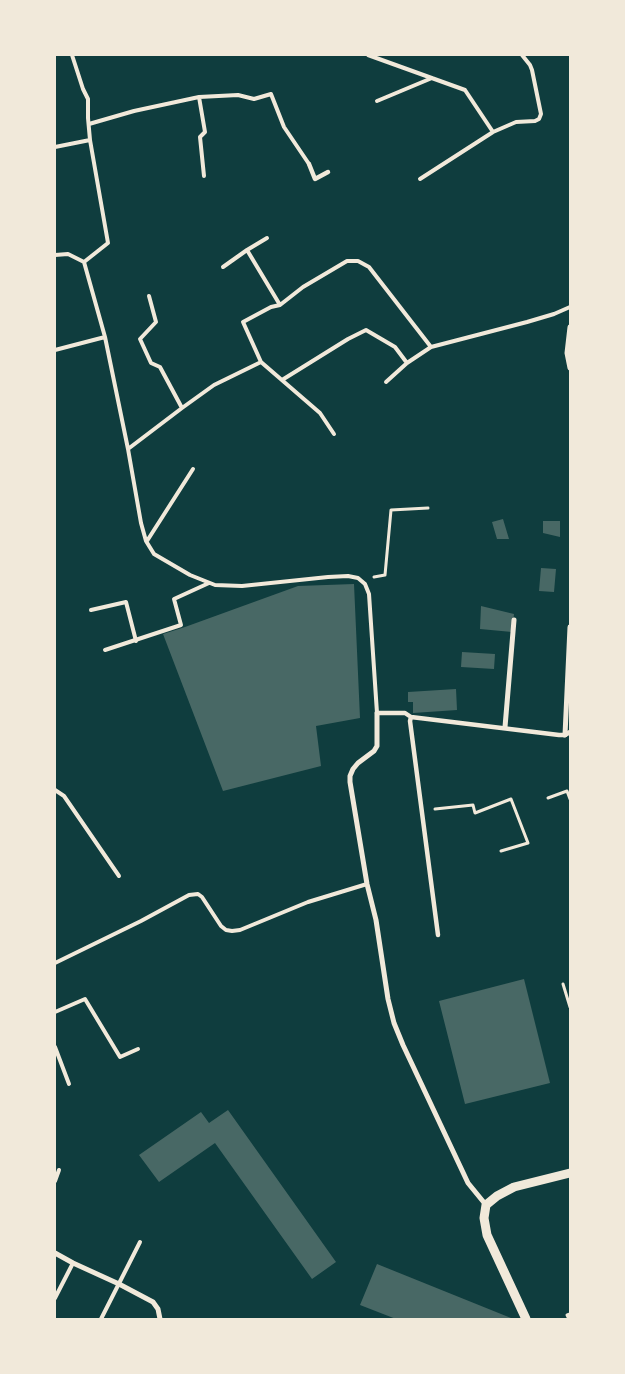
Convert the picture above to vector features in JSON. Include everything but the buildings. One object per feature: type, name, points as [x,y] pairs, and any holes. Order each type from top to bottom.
[{"type":"street","points":[[309,164],[315,179],[328,172]]},
{"type":"street","points":[[570,327],[568,352],[570,368]]},
{"type":"street","points":[[505,728],[514,620]]},
{"type":"street","points":[[486,1205],[468,1183],[394,1023],[388,999],[376,920],[367,884],[350,776],[358,763],[374,751],[377,746],[377,713],[405,713],[411,717],[552,734],[568,734],[570,627]]},
{"type":"street","points":[[411,717],[438,935]]},
{"type":"street","points":[[526,1319],[487,1235],[484,1218],[486,1205],[497,1196],[514,1187],[570,1173]]},
{"type":"street","points":[[55,1253],[153,1302],[158,1309],[160,1319]]},
{"type":"lane","points":[[72,55],[88,99],[90,140],[108,244],[84,262]]},
{"type":"lane","points":[[368,55],[465,90],[493,132]]},
{"type":"lane","points":[[420,179],[493,132],[516,122],[535,121],[540,117],[532,70],[522,55]]},
{"type":"lane","points":[[377,101],[432,78]]},
{"type":"lane","points":[[89,124],[134,111],[199,97],[238,95],[254,99],[271,94],[284,127],[309,164]]},
{"type":"lane","points":[[199,97],[205,132],[200,137],[204,176]]},
{"type":"lane","points":[[55,147],[90,140]]},
{"type":"lane","points":[[224,267],[267,238]]},
{"type":"lane","points":[[247,250],[280,305]]},
{"type":"lane","points":[[55,255],[68,254],[84,262],[105,337],[141,523],[146,541],[154,554],[190,575],[215,585],[242,586],[348,576],[361,580],[365,584],[368,594],[377,713]]},
{"type":"lane","points":[[334,434],[320,413],[261,362],[243,322],[272,307],[280,305],[303,287],[347,260],[358,261],[368,267],[431,347]]},
{"type":"lane","points":[[149,296],[156,322],[140,340],[151,363],[160,367],[182,408]]},
{"type":"lane","points":[[386,382],[407,363],[431,347],[527,322],[570,307]]},
{"type":"lane","points":[[282,380],[366,330],[396,348],[407,363]]},
{"type":"lane","points":[[55,350],[105,337]]},
{"type":"lane","points":[[128,449],[214,385],[261,362]]},
{"type":"lane","points":[[146,541],[193,469]]},
{"type":"lane","points":[[105,650],[181,625],[174,598],[209,583]]},
{"type":"lane","points":[[91,610],[126,602],[136,641]]},
{"type":"lane","points":[[55,790],[64,796],[119,876]]},
{"type":"lane","points":[[55,963],[189,895],[194,894],[202,897],[221,926],[226,930],[232,931],[240,930],[308,902],[367,884]]},
{"type":"lane","points":[[55,1012],[85,999],[120,1057],[138,1049]]},
{"type":"lane","points":[[55,1047],[69,1084]]},
{"type":"lane","points":[[55,1181],[60,1170]]},
{"type":"lane","points":[[101,1319],[140,1242]]},
{"type":"lane","points":[[55,1298],[73,1262]]},
{"type":"path","points":[[361,580],[385,575],[390,510],[428,508]]},
{"type":"path","points":[[548,798],[568,791],[570,799]]},
{"type":"path","points":[[422,810],[473,805],[475,813],[511,799],[528,843],[502,851]]},
{"type":"path","points":[[563,984],[570,1007]]},
{"type":"path","points":[[569,1319],[568,1316],[570,1314]]}]
